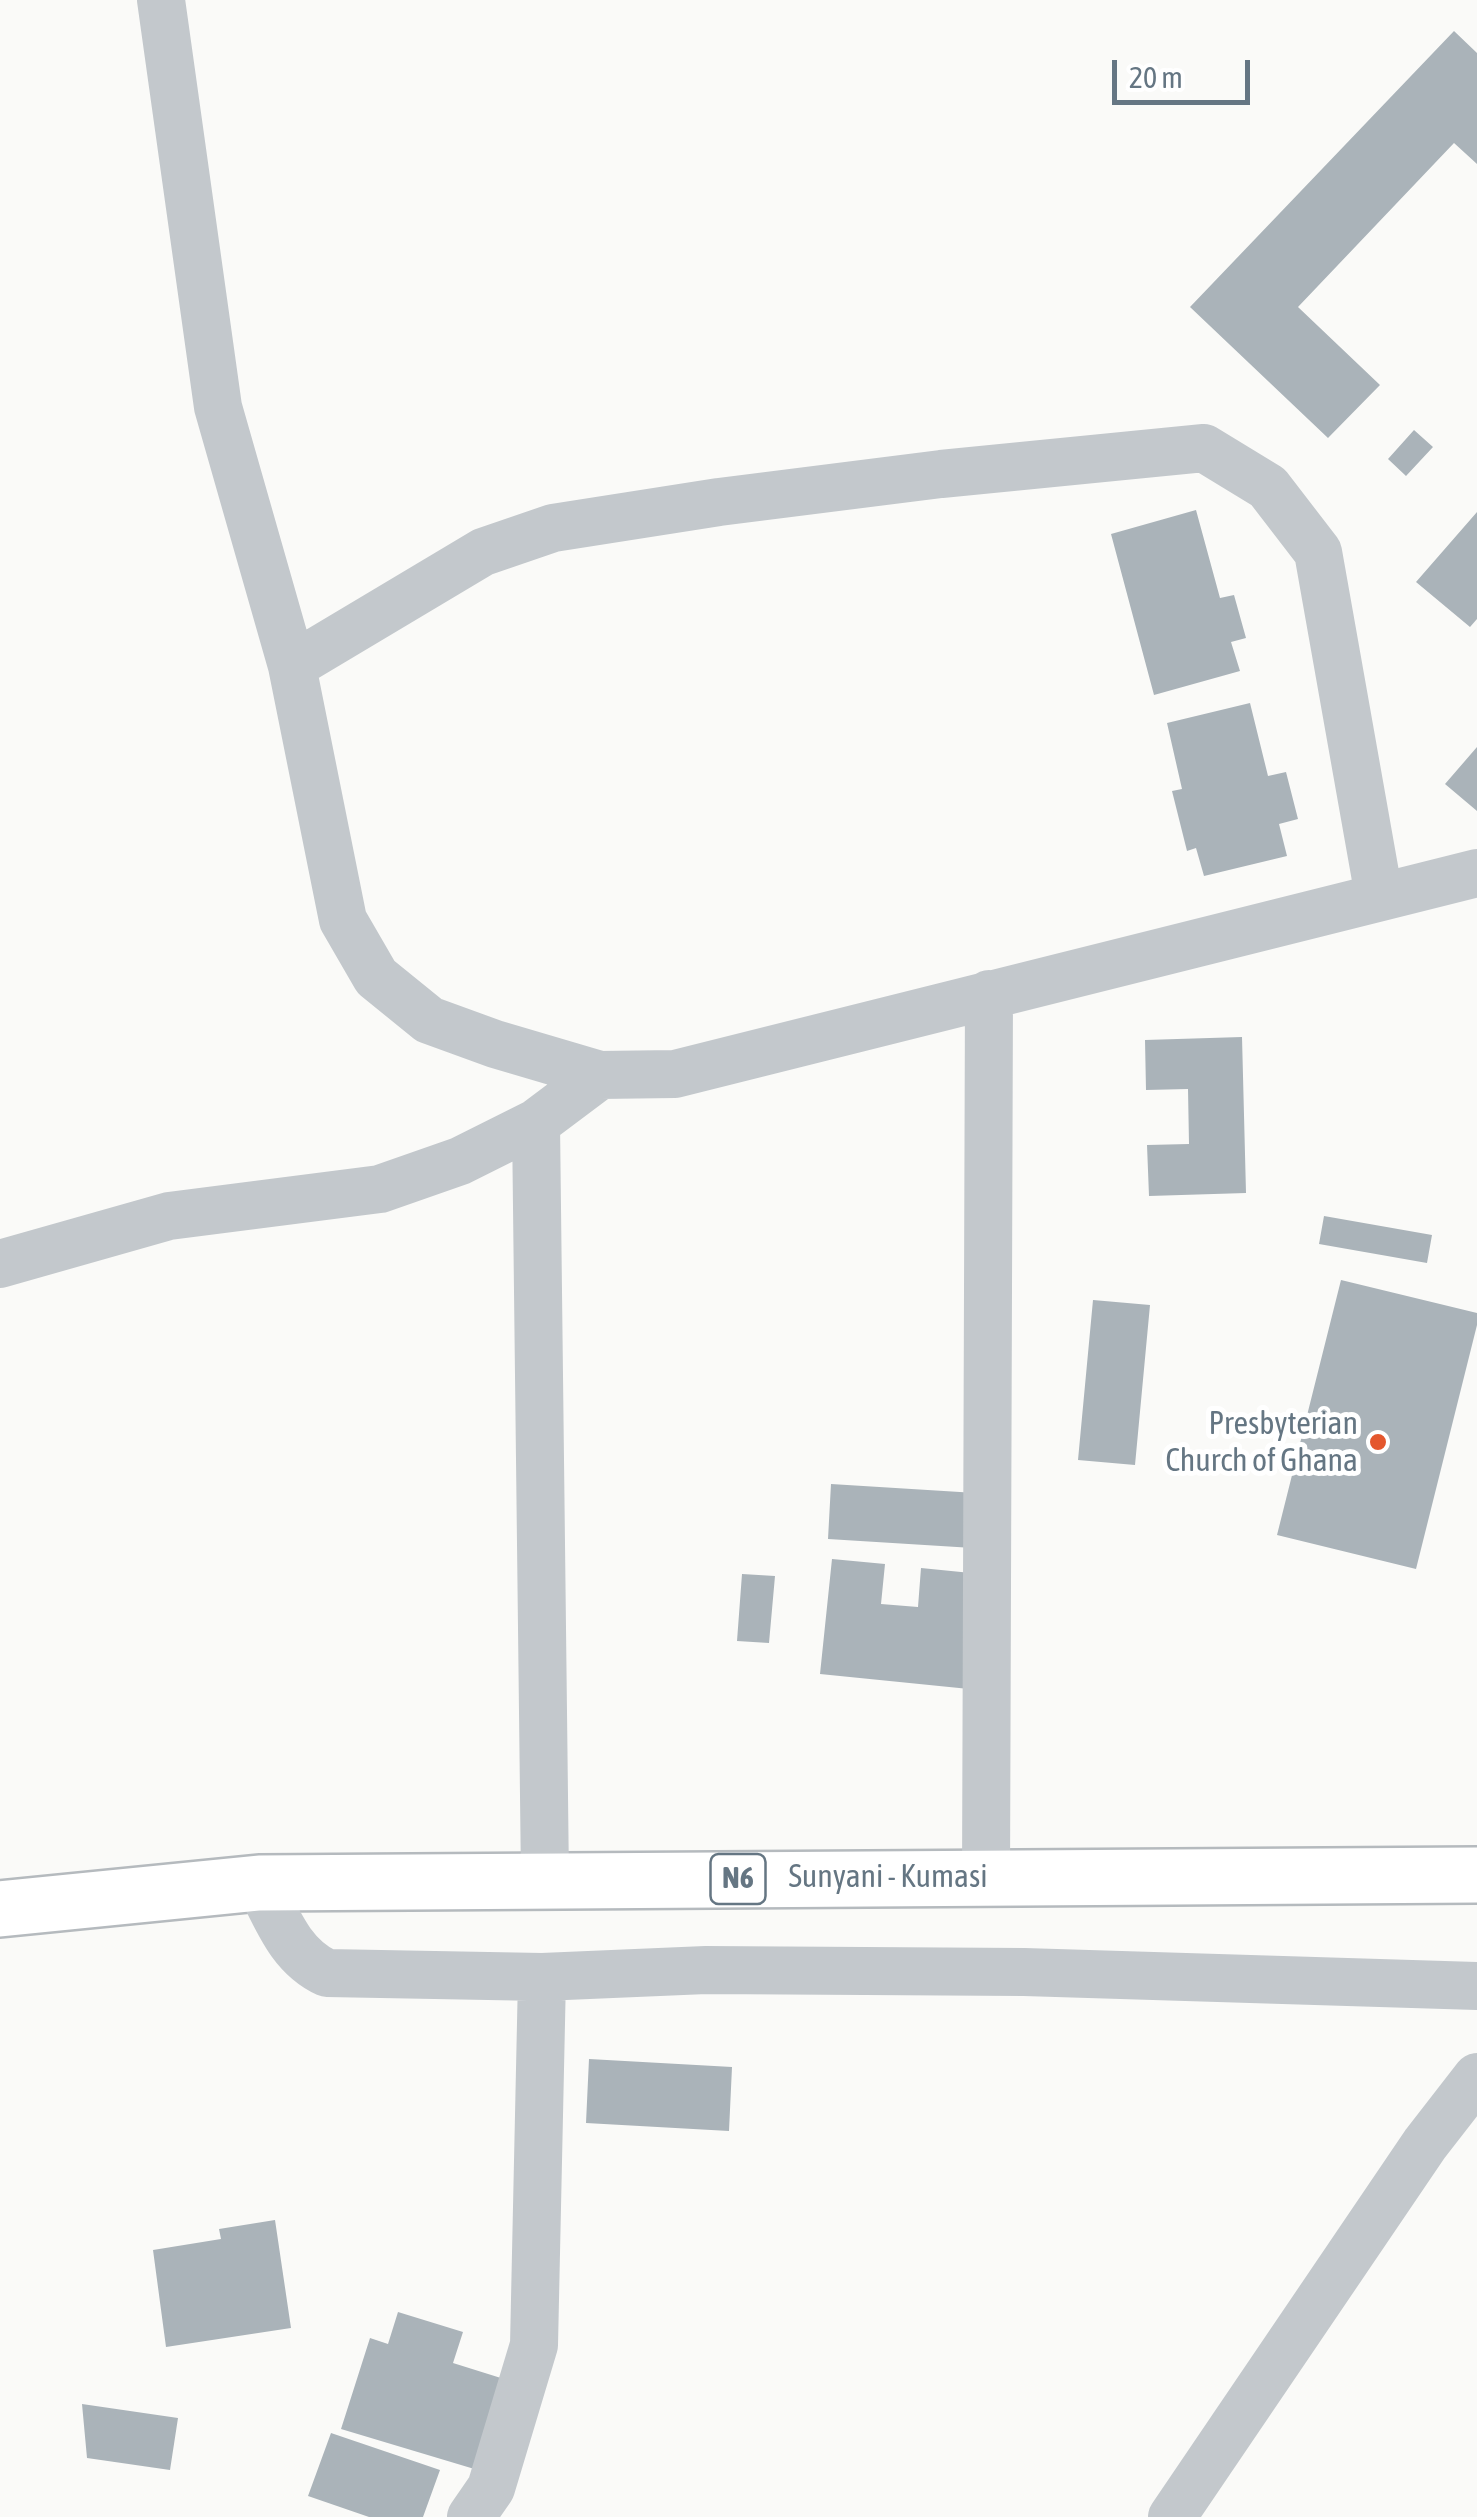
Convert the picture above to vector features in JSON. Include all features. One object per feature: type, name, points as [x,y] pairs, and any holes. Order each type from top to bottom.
[{"type":"main road","name":"Sunyani - Kumasi","points":[[0,1909],[259,1883],[1477,1875]]},
{"type":"street","points":[[161,0],[218,407],[292,666],[343,920],[376,978],[429,1020],[600,1075],[675,1074],[1477,873]]},
{"type":"street","points":[[292,666],[482,552],[553,528],[923,476],[1204,448],[1268,488],[1318,552],[1379,896]]},
{"type":"street","points":[[986,1876],[989,994]]},
{"type":"street","points":[[0,1264],[169,1216],[380,1189],[460,1161],[536,1124],[600,1075]]},
{"type":"street","points":[[536,1124],[546,1880]]},
{"type":"street","points":[[259,1883],[292,1947],[309,1965],[327,1974],[542,1977],[706,1970],[1004,1972],[1477,1986]]},
{"type":"street","points":[[472,2517],[490,2488],[534,2345],[542,1977]]},
{"type":"street","points":[[1172,2517],[1425,2144],[1477,2076]]},
{"type":"building","points":[[1454,31],[1477,53],[1477,164],[1454,143],[1298,307],[1380,385],[1328,438],[1190,307]]},
{"type":"building","points":[[1414,430],[1433,447],[1406,476],[1388,459]]},
{"type":"building","points":[[1196,510],[1220,598],[1234,595],[1246,638],[1231,642],[1240,671],[1154,695],[1111,534]]},
{"type":"building","points":[[1477,512],[1477,619],[1470,627],[1416,582]]},
{"type":"building","points":[[1250,703],[1268,776],[1286,772],[1298,819],[1279,824],[1287,856],[1204,876],[1196,848],[1187,851],[1172,791],[1182,789],[1167,723]]},
{"type":"building","points":[[1477,747],[1477,811],[1445,784]]},
{"type":"building","points":[[1242,1037],[1246,1193],[1149,1196],[1147,1145],[1189,1144],[1188,1089],[1146,1090],[1145,1040]]},
{"type":"building","points":[[1324,1216],[1432,1235],[1427,1263],[1319,1244]]},
{"type":"building","points":[[1341,1280],[1477,1313],[1416,1569],[1277,1535]]},
{"type":"building","points":[[1093,1300],[1150,1305],[1135,1465],[1078,1460]]},
{"type":"building","points":[[831,1484],[976,1493],[973,1548],[828,1539]]},
{"type":"building","points":[[832,1559],[885,1564],[881,1604],[918,1607],[921,1568],[981,1574],[969,1689],[820,1674]]},
{"type":"building","points":[[742,1574],[775,1576],[769,1643],[737,1641]]},
{"type":"building","points":[[589,2059],[732,2067],[729,2131],[586,2123]]},
{"type":"building","points":[[275,2220],[291,2328],[166,2347],[153,2250],[221,2239],[219,2229]]},
{"type":"building","points":[[398,2312],[463,2332],[453,2363],[520,2384],[491,2474],[341,2429],[370,2338],[388,2344]]},
{"type":"building","points":[[82,2404],[178,2418],[170,2470],[87,2458]]},
{"type":"building","points":[[331,2433],[440,2470],[423,2517],[369,2517],[308,2496]]},
{"type":"place","name":"Presbyterian Church of Ghana","points":[[1378,1442]]}]
